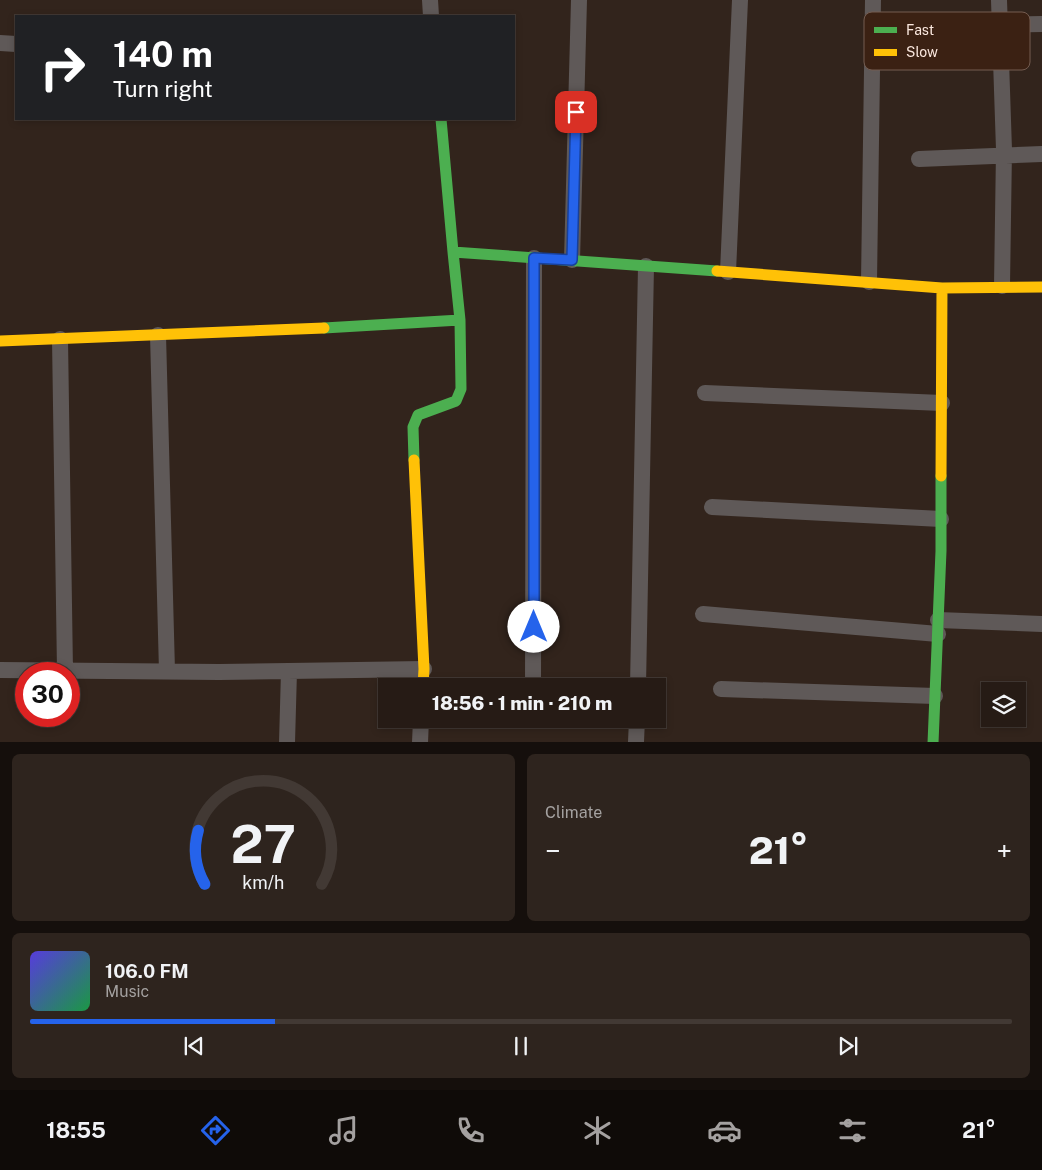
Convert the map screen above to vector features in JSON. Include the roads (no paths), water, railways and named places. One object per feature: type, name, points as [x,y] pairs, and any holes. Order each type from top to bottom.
[{"type":"street","points":[[430,0],[431,15]]},
{"type":"street","points":[[572,260],[579,0]]},
{"type":"street","points":[[728,272],[740,0]]},
{"type":"street","points":[[0,43],[15,44]]},
{"type":"street","points":[[869,282],[872,70]]},
{"type":"street","points":[[1001,70],[1004,156],[1002,286]]},
{"type":"street","points":[[423,678],[413,427],[418,415],[456,401],[461,389],[460,320],[441,120]]},
{"type":"street","points":[[919,159],[1042,154]]},
{"type":"street","points":[[453,252],[942,288],[1042,287]]},
{"type":"street","points":[[534,258],[534,678]]},
{"type":"street","points":[[638,678],[646,266]]},
{"type":"street","points":[[933,742],[941,519],[942,288]]},
{"type":"street","points":[[0,341],[296,330],[460,320]]},
{"type":"street","points":[[158,335],[166,671]]},
{"type":"street","points":[[60,339],[65,662]]},
{"type":"street","points":[[705,393],[942,403]]},
{"type":"street","points":[[712,507],[941,519]]},
{"type":"street","points":[[703,614],[938,627],[1042,624]]},
{"type":"street","points":[[80,671],[424,669]]},
{"type":"street","points":[[0,670],[15,670]]},
{"type":"street","points":[[287,742],[289,671]]},
{"type":"street","points":[[720,689],[935,696]]},
{"type":"street","points":[[420,742],[421,728]]},
{"type":"street","points":[[636,742],[637,728]]}]
